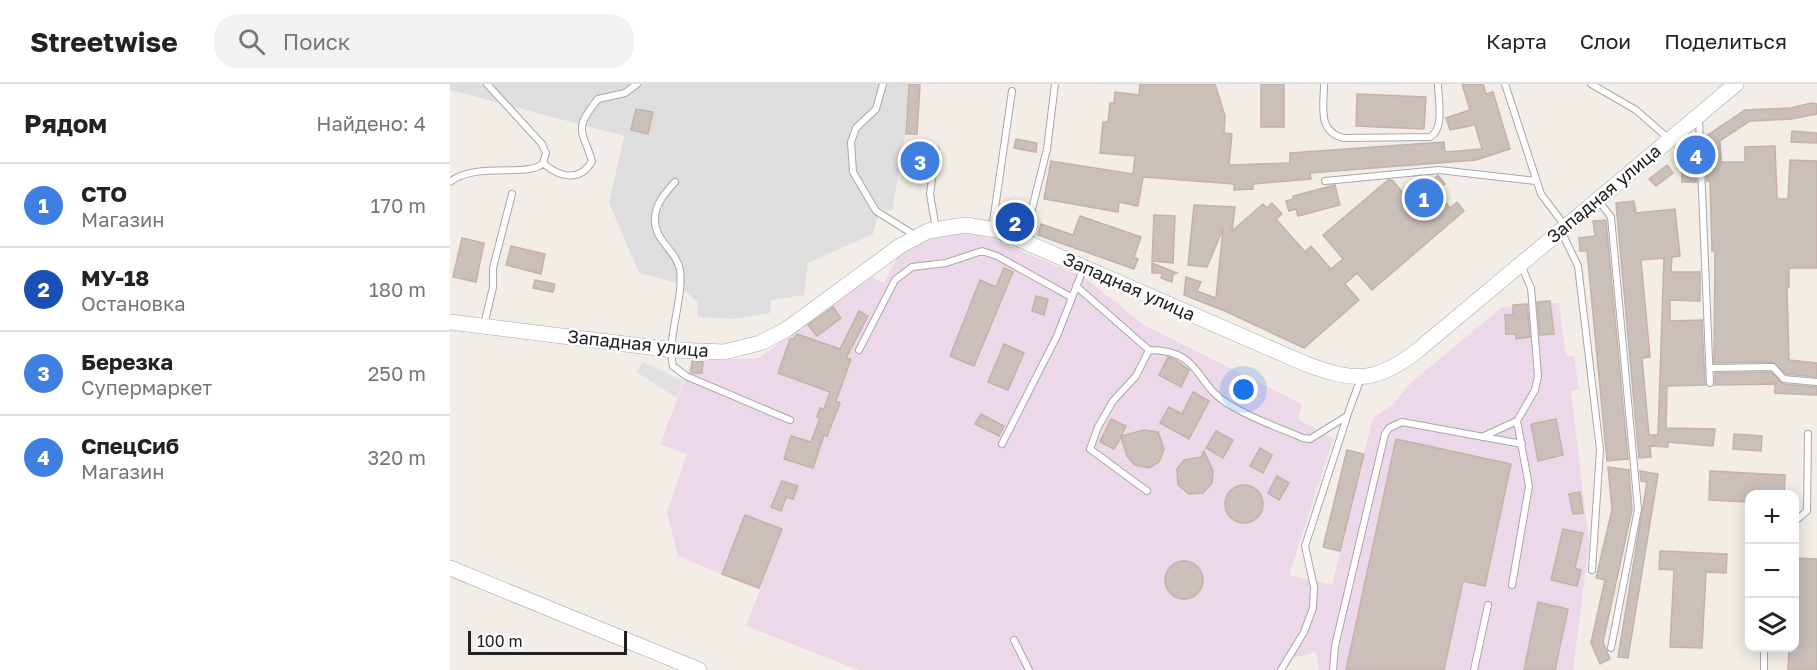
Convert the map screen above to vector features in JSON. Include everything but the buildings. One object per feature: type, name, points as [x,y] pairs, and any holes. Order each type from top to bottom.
[{"type":"street","name":"Западная улица","points":[[450,322],[673,350],[724,352],[760,343],[800,320],[916,236],[936,228],[965,225],[992,229],[1024,241],[1329,373],[1361,378],[1378,375],[1406,360],[1736,84]]},
{"type":"street","points":[[450,568],[699,670]]},
{"type":"lane","points":[[450,182],[462,175],[498,168],[533,170],[543,163],[546,153],[542,144],[487,84]]},
{"type":"lane","points":[[543,163],[553,172],[567,176],[579,175],[587,169],[592,161],[582,138],[581,129],[585,117],[598,99],[625,93],[637,84]]},
{"type":"lane","points":[[884,84],[876,109],[856,128],[851,142],[853,172],[876,211],[916,236]]},
{"type":"lane","points":[[1024,241],[1047,149],[1055,84]]},
{"type":"lane","points":[[1324,84],[1324,123],[1333,135],[1343,138],[1430,137],[1439,127],[1438,84]]},
{"type":"lane","points":[[1505,84],[1536,182],[1545,201],[1563,228],[1578,266],[1600,450],[1592,570]]},
{"type":"lane","points":[[1591,84],[1636,110],[1669,140]]},
{"type":"lane","points":[[992,229],[1012,91]]},
{"type":"lane","points":[[1699,115],[1710,383]]},
{"type":"lane","points":[[936,150],[930,194],[936,228]]},
{"type":"lane","points":[[1325,181],[1439,170],[1536,182]]},
{"type":"lane","points":[[675,182],[661,199],[655,215],[658,237],[673,254],[680,270],[672,362],[678,372],[790,420]]},
{"type":"lane","points":[[484,326],[493,287],[493,268],[512,194]]},
{"type":"lane","points":[[1598,199],[1611,218],[1638,509],[1611,648]]},
{"type":"lane","points":[[859,350],[892,285],[900,275],[912,267],[946,263],[982,251],[997,256],[1071,297]]},
{"type":"lane","points":[[1481,437],[1517,421],[1535,390],[1538,376],[1531,288],[1520,264]]},
{"type":"lane","points":[[1002,444],[1054,341],[1084,266]]},
{"type":"lane","points":[[1076,286],[1149,350],[1170,351],[1191,362],[1230,406],[1303,438],[1311,439],[1347,416]]},
{"type":"lane","points":[[1147,490],[1090,449],[1098,427],[1113,401],[1136,376],[1149,350]]},
{"type":"lane","points":[[1710,368],[1773,367],[1784,379],[1817,382]]},
{"type":"lane","points":[[1281,670],[1304,632],[1313,608],[1315,596],[1305,546],[1361,378]]},
{"type":"lane","points":[[1512,585],[1528,499],[1528,470],[1517,421]]},
{"type":"lane","points":[[1333,670],[1335,646],[1385,434],[1395,424],[1402,422],[1522,444]]},
{"type":"lane","points":[[1799,518],[1807,511],[1808,434]]},
{"type":"lane","points":[[1473,670],[1488,605]]},
{"type":"lane","points":[[1014,640],[1029,670]]},
{"type":"lane","points":[[1764,652],[1764,670]]},
{"type":"shaded area","points":[[450,84],[908,84],[905,136],[892,211],[880,208],[873,234],[808,263],[804,295],[771,300],[770,313],[733,319],[698,317],[697,301],[674,282],[639,273],[609,203],[624,136],[450,90]]},
{"type":"shaded area","points":[[962,232],[993,239],[1085,278],[1144,325],[1302,404],[1298,419],[1333,439],[1289,575],[1332,585],[1373,418],[1391,406],[1413,381],[1501,308],[1550,301],[1559,303],[1566,356],[1574,355],[1579,389],[1571,391],[1589,544],[1573,670],[1319,670],[1316,652],[1292,658],[1285,670],[859,670],[746,626],[760,590],[678,556],[667,512],[687,454],[660,444],[692,361],[759,358],[870,276],[884,283],[898,256],[912,246],[938,236]]},
{"type":"shaded area","points":[[643,362],[683,381],[677,398],[637,372]]},
{"type":"place","name":"СпецСиб","points":[[1696,155]]},
{"type":"place","name":"Березка","points":[[920,161]]},
{"type":"place","name":"СТО","points":[[1424,198]]},
{"type":"place","name":"МУ-18","points":[[1015,222]]}]
